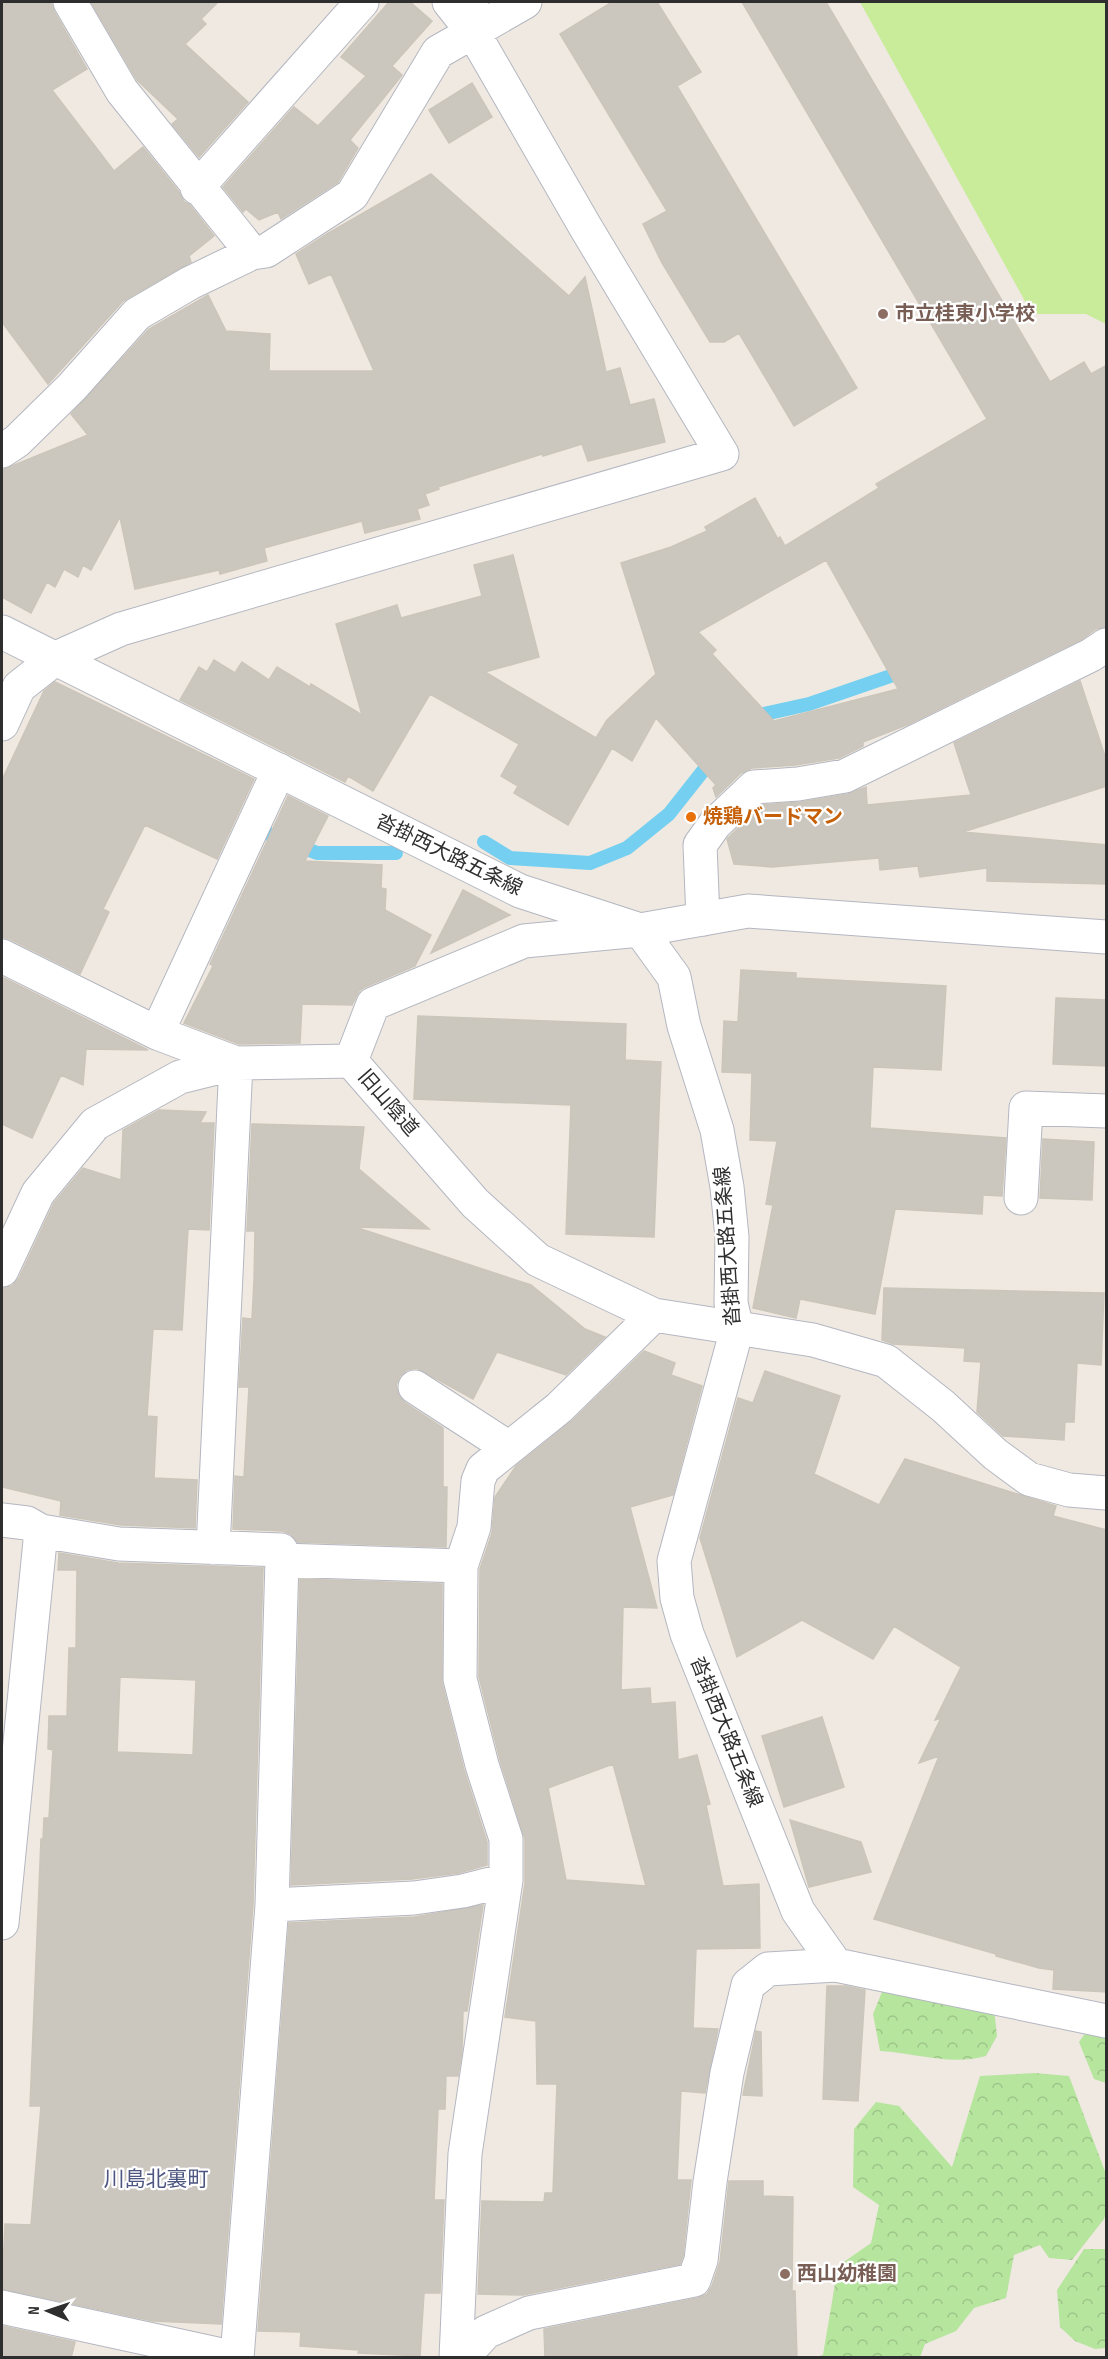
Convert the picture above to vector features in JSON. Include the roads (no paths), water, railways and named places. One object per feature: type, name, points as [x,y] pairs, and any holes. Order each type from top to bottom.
[{"type":"street","points":[[70,2],[122,91],[197,188],[252,253]]},
{"type":"street","points":[[197,188],[362,2]]},
{"type":"street","points":[[2,724],[19,687],[56,658],[121,629],[722,454],[586,228],[473,17],[449,2]]},
{"type":"street","points":[[2,451],[18,441],[72,387],[137,314],[190,283],[252,253],[266,251],[352,195],[438,52],[473,17],[525,2]]},
{"type":"street","name":"沓掛西大路五条線","points":[[2,632],[520,891],[640,930],[675,977],[684,1026],[717,1130],[727,1187],[732,1238],[731,1303],[737,1329],[674,1561],[677,1598],[687,1634],[798,1911],[836,1965]]},
{"type":"street","points":[[703,919],[700,845],[715,824],[754,787],[798,784],[845,776],[1101,655]]},
{"type":"street","points":[[157,1033],[279,770]]},
{"type":"street","points":[[351,1061],[373,1004],[524,941],[640,930],[748,911],[1107,937]]},
{"type":"street","name":"旧山陰道","points":[[2,956],[157,1033],[236,1064],[351,1061],[476,1203],[538,1260],[654,1315],[813,1341],[886,1361],[943,1406],[995,1454],[1029,1479],[1070,1490],[1107,1493]]},
{"type":"street","points":[[2,1270],[38,1193],[95,1124],[180,1077],[236,1064],[213,1548]]},
{"type":"street","points":[[1021,1198],[1026,1108],[1107,1111]]},
{"type":"street","points":[[456,2358],[465,2154],[506,1880],[506,1839],[482,1765],[460,1679],[460,1566],[474,1527],[478,1481],[483,1469],[559,1408],[654,1315]]},
{"type":"street","points":[[415,1387],[509,1448]]},
{"type":"street","points":[[2,1520],[27,1523],[41,1531],[119,1544],[281,1550],[282,1560],[273,1905],[236,2358],[107,2345],[2,2307]]},
{"type":"street","points":[[2,1923],[41,1531]]},
{"type":"street","points":[[282,1560],[460,1566]]},
{"type":"street","points":[[273,1905],[414,1898],[463,1891],[506,1880]]},
{"type":"street","points":[[462,2358],[486,2332],[529,2313],[694,2280],[701,2260],[710,2182],[727,2073],[748,1985],[768,1969],[836,1965],[1107,2021]]},
{"type":"waterway","points":[[751,717],[809,704],[908,670]]},
{"type":"waterway","points":[[484,842],[510,858],[590,863],[627,848],[669,814],[714,757]]},
{"type":"waterway","points":[[261,831],[317,853],[396,853]]},
{"type":"place","name":"市立桂東小学校","points":[[883,314]]},
{"type":"place","name":"焼鶏バードマン","points":[[691,817]]},
{"type":"place","name":"西山幼稚園","points":[[785,2274]]},
{"type":"district","name":"川島北裏町","points":[[156,2179]]}]
